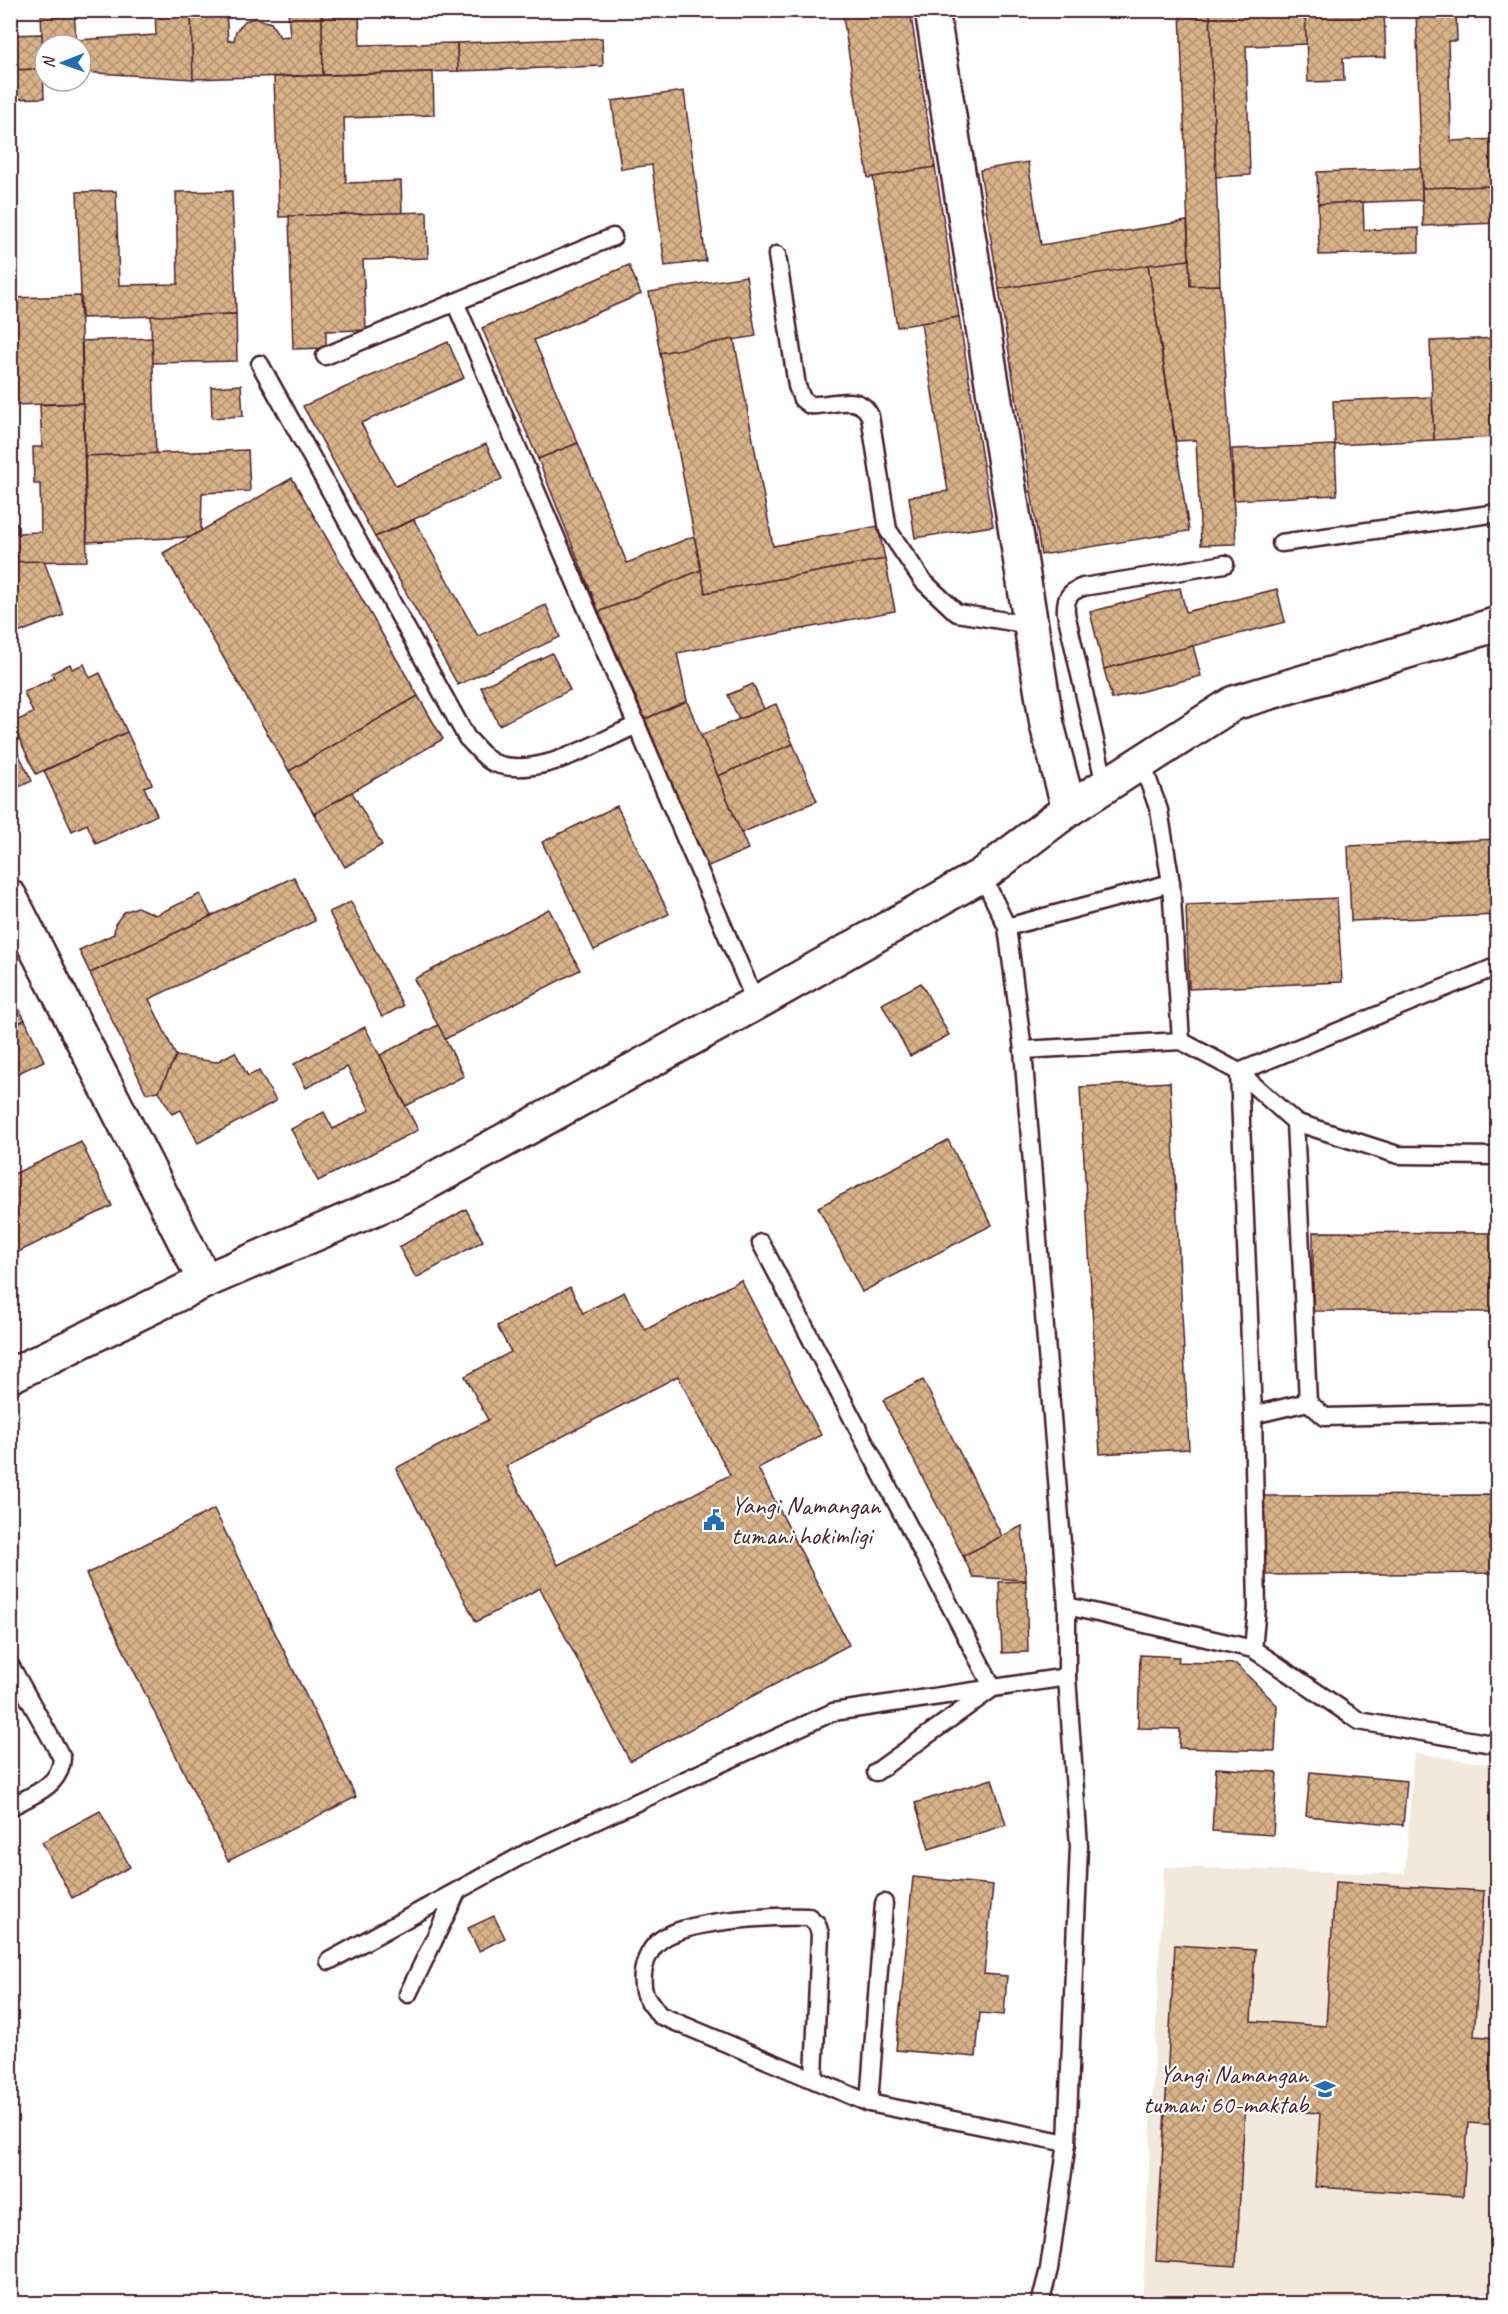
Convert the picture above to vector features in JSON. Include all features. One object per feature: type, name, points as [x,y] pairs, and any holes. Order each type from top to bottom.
[{"type":"street","points":[[932,10],[1047,725],[1069,809]]},
{"type":"street","points":[[10,1376],[205,1281],[399,1198],[756,1004],[982,875],[1104,785],[1233,703],[1497,624]]},
{"type":"street","points":[[10,897],[205,1281]]},
{"type":"lane","points":[[325,356],[613,237]]},
{"type":"lane","points":[[777,255],[797,386],[802,399],[810,405],[858,402],[866,406],[870,416],[888,530],[923,581],[957,614],[1030,625]]},
{"type":"lane","points":[[455,302],[756,1004]]},
{"type":"lane","points":[[260,364],[468,738],[492,762],[518,769],[545,765],[637,725]]},
{"type":"lane","points":[[1281,543],[1497,513]]},
{"type":"lane","points":[[1104,785],[1065,601],[1072,591],[1083,586],[1225,564]]},
{"type":"lane","points":[[1141,761],[1159,810],[1172,883],[1181,1041]]},
{"type":"lane","points":[[982,875],[1007,927],[1023,1050],[1067,1606],[1067,1677],[1079,1845],[1067,2143],[1048,2269],[1040,2304]]},
{"type":"lane","points":[[1007,927],[1172,883]]},
{"type":"lane","points":[[1239,1072],[1497,966]]},
{"type":"lane","points":[[1023,1050],[1181,1041],[1239,1072],[1295,1122],[1398,1155],[1497,1156]]},
{"type":"lane","points":[[1239,1072],[1253,1415],[1257,1608],[1253,1649]]},
{"type":"lane","points":[[1295,1122],[1308,1402],[1324,1417],[1497,1413]]},
{"type":"lane","points":[[761,1243],[993,1688]]},
{"type":"lane","points":[[1253,1415],[1308,1402]]},
{"type":"lane","points":[[1067,1606],[1253,1649],[1359,1721],[1497,1745]]},
{"type":"lane","points":[[10,1665],[62,1758],[62,1771],[54,1782],[10,1808]]},
{"type":"lane","points":[[329,1961],[528,1852],[832,1712],[1067,1677]]},
{"type":"lane","points":[[876,1772],[993,1688]]},
{"type":"lane","points":[[408,1994],[457,1892]]},
{"type":"lane","points":[[869,2103],[884,1903]]},
{"type":"lane","points":[[814,2078],[820,1934],[817,1924],[810,1917],[710,1923],[667,1936],[652,1948],[645,1962],[644,1992],[660,2015],[869,2103],[1067,2143]]},
{"type":"shaded area","name":"Yangi Namangan tumani 60-maktab","points":[[1414,1753],[1497,1765],[1497,2303],[1142,2304],[1164,1867],[1405,1874]]},
{"type":"building","points":[[41,10],[74,10],[76,33],[42,33]]},
{"type":"building","points":[[155,10],[191,10],[193,79],[93,73],[93,39],[156,35]]},
{"type":"building","points":[[191,10],[226,10],[228,41],[234,40],[236,31],[245,21],[255,18],[271,23],[280,37],[290,36],[288,10],[322,10],[323,75],[193,79]]},
{"type":"building","points":[[322,10],[359,10],[360,45],[457,43],[458,71],[323,75]]},
{"type":"building","points":[[842,10],[910,10],[935,167],[868,178]]},
{"type":"building","points":[[1180,10],[1210,10],[1220,285],[1190,286]]},
{"type":"building","points":[[1210,10],[1305,10],[1307,44],[1246,46],[1250,175],[1216,177]]},
{"type":"building","points":[[1416,10],[1456,10],[1457,41],[1448,41],[1451,141],[1498,139],[1498,186],[1422,188]]},
{"type":"building","points":[[1384,11],[1386,57],[1343,58],[1344,81],[1308,82],[1305,13]]},
{"type":"building","points":[[33,34],[33,69],[10,70],[10,35]]},
{"type":"building","points":[[602,38],[603,66],[458,71],[457,43]]},
{"type":"building","points":[[33,69],[33,93],[44,93],[44,98],[10,99],[10,70]]},
{"type":"building","points":[[433,72],[434,115],[344,118],[346,183],[401,181],[402,213],[279,217],[274,77]]},
{"type":"building","points":[[684,91],[706,261],[665,266],[652,165],[621,169],[612,101]]},
{"type":"building","points":[[1028,162],[1041,245],[1187,221],[1189,260],[999,289],[980,170]]},
{"type":"building","points":[[935,167],[959,317],[897,327],[873,177]]},
{"type":"building","points":[[1421,168],[1422,200],[1318,204],[1317,172]]},
{"type":"building","points":[[1498,186],[1498,223],[1423,226],[1422,188]]},
{"type":"building","points":[[116,191],[119,285],[178,284],[176,192],[232,191],[236,314],[82,318],[77,192]]},
{"type":"building","points":[[1363,202],[1364,230],[1419,228],[1419,252],[1319,255],[1318,204]]},
{"type":"building","points":[[427,212],[428,258],[363,260],[366,330],[326,331],[326,348],[293,349],[289,216]]},
{"type":"building","points":[[1189,260],[1190,286],[1220,285],[1236,544],[1201,545],[1196,440],[1176,441],[1148,265]]},
{"type":"building","points":[[629,265],[641,294],[534,340],[578,443],[538,459],[482,328]]},
{"type":"building","points":[[1148,265],[1189,531],[1041,555],[999,289]]},
{"type":"building","points":[[746,276],[756,336],[660,353],[649,292]]},
{"type":"building","points":[[80,296],[83,403],[10,405],[10,298]]},
{"type":"building","points":[[236,314],[237,361],[152,363],[151,316]]},
{"type":"building","points":[[959,317],[993,526],[915,538],[909,497],[948,491],[921,323]]},
{"type":"building","points":[[152,338],[156,454],[85,456],[82,341]]},
{"type":"building","points":[[1498,338],[1498,437],[1434,440],[1430,341]]},
{"type":"building","points":[[734,339],[773,546],[878,526],[885,559],[705,593],[660,353]]},
{"type":"building","points":[[448,342],[464,378],[361,423],[396,486],[486,444],[502,479],[375,537],[303,406]]},
{"type":"building","points":[[241,385],[243,416],[212,418],[211,387]]},
{"type":"building","points":[[1432,397],[1434,440],[1335,445],[1333,401]]},
{"type":"building","points":[[83,403],[87,561],[10,562],[10,523],[17,523],[17,533],[41,532],[40,484],[34,484],[33,447],[42,447],[40,405]]},
{"type":"building","points":[[578,443],[627,563],[694,536],[701,570],[599,612],[538,459]]},
{"type":"building","points":[[1335,445],[1337,495],[1234,500],[1232,449]]},
{"type":"building","points":[[248,450],[250,491],[202,493],[201,531],[191,537],[87,542],[85,456]]},
{"type":"building","points":[[292,478],[418,696],[289,771],[163,553]]},
{"type":"building","points":[[414,520],[478,636],[546,605],[560,637],[458,685],[375,537]]},
{"type":"building","points":[[885,559],[895,611],[677,653],[687,701],[645,719],[599,612],[701,570],[705,593]]},
{"type":"building","points":[[44,561],[64,615],[15,634],[18,640],[10,643],[10,562]]},
{"type":"building","points":[[1180,588],[1186,612],[1277,589],[1285,622],[1104,669],[1090,612]]},
{"type":"building","points":[[1193,646],[1201,676],[1112,699],[1104,669]]},
{"type":"building","points":[[552,653],[570,690],[499,725],[481,687]]},
{"type":"building","points":[[70,664],[72,669],[84,664],[90,678],[100,673],[127,732],[36,774],[12,723],[33,713],[24,692],[54,678],[52,673]]},
{"type":"building","points":[[753,684],[764,709],[739,720],[728,695]]},
{"type":"building","points":[[418,696],[443,739],[314,814],[289,771]]},
{"type":"building","points":[[687,701],[748,849],[706,867],[645,719]]},
{"type":"building","points":[[776,704],[793,744],[718,776],[701,735]]},
{"type":"building","points":[[127,732],[152,784],[144,787],[157,815],[96,844],[87,824],[72,831],[44,771]]},
{"type":"building","points":[[10,737],[32,781],[10,791]]},
{"type":"building","points":[[793,744],[817,801],[741,833],[718,776]]},
{"type":"building","points":[[352,792],[382,845],[345,867],[314,814]]},
{"type":"building","points":[[617,806],[669,914],[594,950],[542,842]]},
{"type":"building","points":[[1498,839],[1498,915],[1351,921],[1348,846]]},
{"type":"building","points":[[294,877],[315,921],[149,999],[176,1056],[159,1091],[146,1093],[90,973]]},
{"type":"building","points":[[200,894],[211,916],[90,973],[79,950],[114,934],[115,924],[124,912],[137,907],[156,915]]},
{"type":"building","points":[[1337,898],[1342,982],[1189,989],[1186,905]]},
{"type":"building","points":[[351,902],[403,1006],[382,1017],[329,912]]},
{"type":"building","points":[[549,909],[580,970],[445,1039],[414,979]]},
{"type":"building","points":[[921,983],[949,1035],[910,1056],[882,1004]]},
{"type":"building","points":[[10,992],[25,1020],[10,1027]]},
{"type":"building","points":[[25,1020],[44,1061],[10,1077],[10,1027]]},
{"type":"building","points":[[438,1025],[464,1076],[406,1106],[380,1055]]},
{"type":"building","points":[[365,1027],[418,1130],[318,1181],[291,1129],[324,1112],[333,1129],[370,1110],[347,1067],[306,1088],[294,1064]]},
{"type":"building","points":[[235,1052],[248,1076],[259,1071],[276,1101],[198,1143],[181,1110],[172,1114],[159,1091],[176,1056],[216,1062]]},
{"type":"building","points":[[1170,1082],[1189,1449],[1100,1454],[1080,1087]]},
{"type":"building","points":[[948,1140],[992,1225],[862,1292],[818,1207]]},
{"type":"building","points":[[81,1142],[112,1206],[10,1256],[10,1176]]},
{"type":"building","points":[[466,1209],[483,1241],[416,1278],[399,1247]]},
{"type":"building","points":[[1313,1232],[1498,1233],[1498,1312],[1313,1311]]},
{"type":"building","name":"Yangi Namangan tumani hokimligi","points":[[741,1280],[821,1435],[758,1468],[849,1645],[630,1761],[540,1588],[476,1622],[396,1468],[488,1420],[465,1376],[511,1352],[497,1326],[570,1287],[583,1313],[624,1292],[645,1330]],"holes":[[[678,1376],[730,1475],[558,1565],[506,1466]]]},
{"type":"building","points":[[923,1380],[1002,1536],[963,1556],[883,1400]]},
{"type":"building","points":[[1498,1495],[1498,1573],[1263,1575],[1263,1496]]},
{"type":"building","points":[[214,1509],[356,1797],[228,1861],[86,1574]]},
{"type":"building","points":[[1022,1526],[1026,1580],[973,1577],[963,1556]]},
{"type":"building","points":[[1026,1581],[1028,1652],[1002,1653],[999,1582]]},
{"type":"building","points":[[1140,1655],[1179,1657],[1178,1662],[1236,1664],[1277,1705],[1275,1751],[1179,1748],[1180,1729],[1138,1728]]},
{"type":"building","points":[[1216,1768],[1277,1772],[1273,1835],[1212,1831]]},
{"type":"building","points":[[1310,1772],[1407,1781],[1403,1825],[1306,1816]]},
{"type":"building","points":[[992,1779],[1006,1825],[929,1849],[915,1803]]},
{"type":"building","points":[[100,1811],[130,1867],[72,1898],[42,1842]]},
{"type":"building","points":[[913,1877],[993,1885],[984,1974],[1007,1976],[1004,2015],[980,2013],[976,2057],[896,2050]]},
{"type":"building","points":[[1335,1882],[1484,1891],[1474,2036],[1498,2038],[1498,2125],[1468,2123],[1463,2196],[1315,2187],[1320,2113],[1245,2108],[1236,2266],[1156,2261],[1175,1945],[1255,1950],[1251,2021],[1326,2026]]},
{"type":"building","points":[[494,1916],[505,1938],[479,1951],[468,1928]]},
{"type":"place","name":"Yangi Namangan tumani hokimligi","points":[[714,1520]]},
{"type":"place","name":"Yangi Namangan tumani 60-maktab","points":[[1325,2089]]}]
